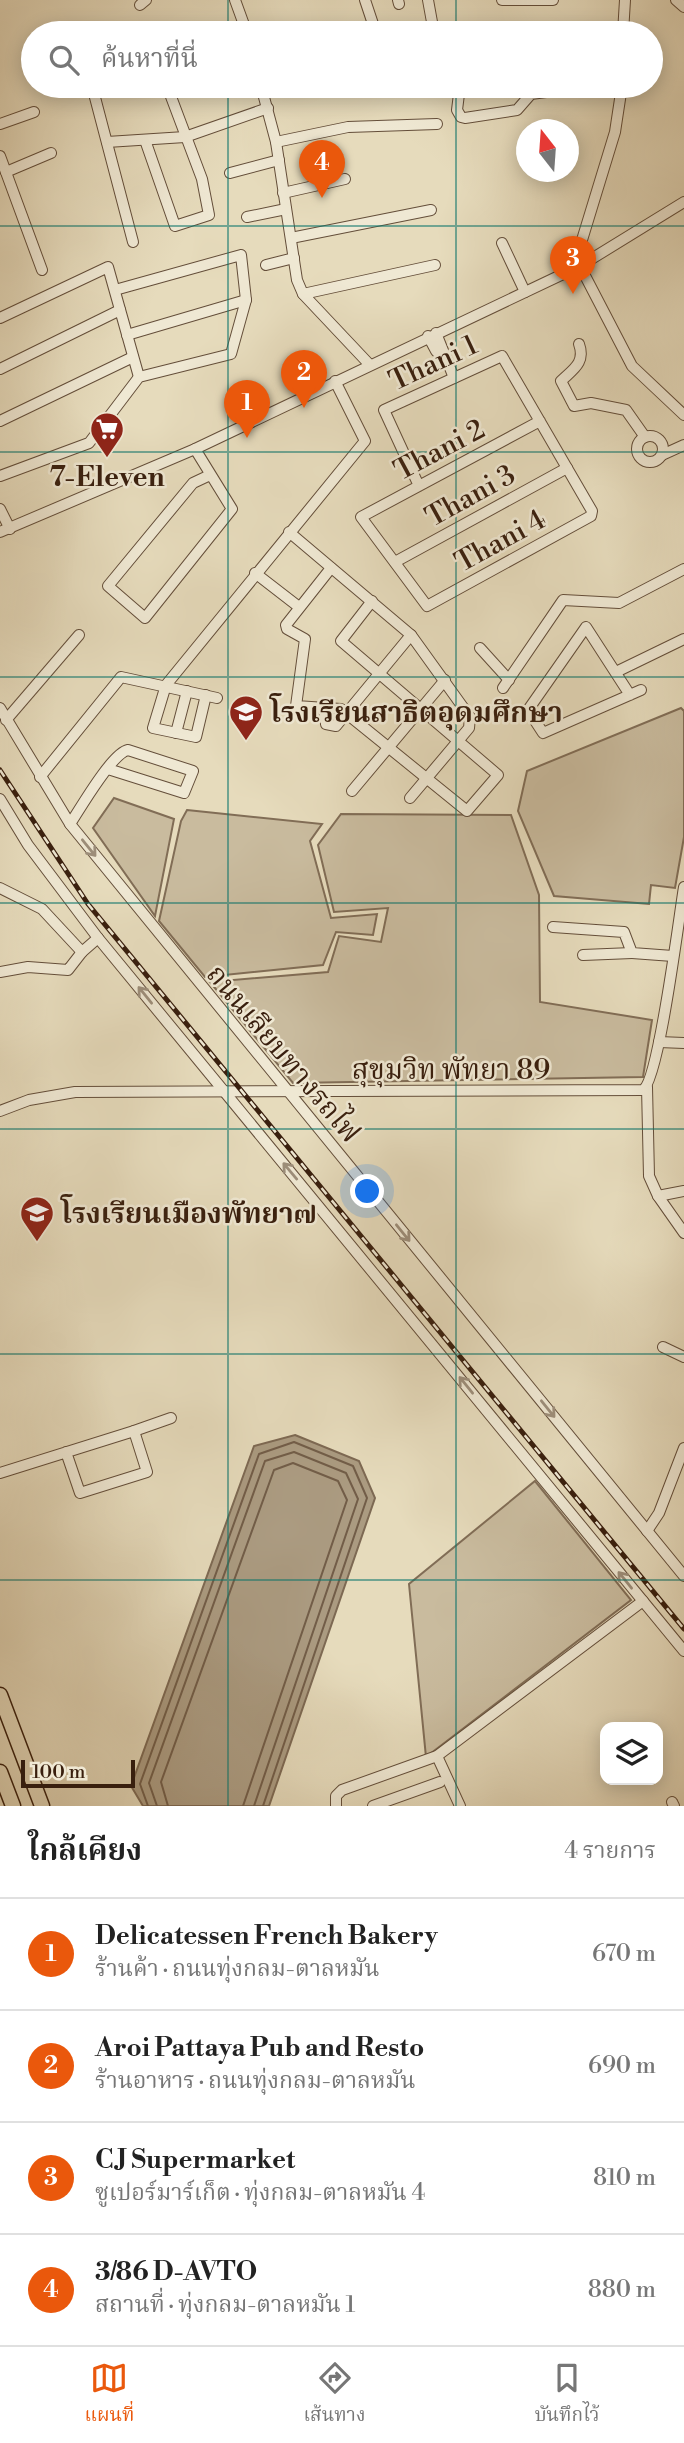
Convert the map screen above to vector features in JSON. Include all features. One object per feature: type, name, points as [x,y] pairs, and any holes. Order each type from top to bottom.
[{"type":"highway","points":[[0,1695],[43,1806]]},
{"type":"highway","points":[[0,1772],[13,1806]]},
{"type":"street","points":[[235,0],[243,21]]},
{"type":"street","points":[[365,0],[372,21]]},
{"type":"street","points":[[428,0],[432,21]]},
{"type":"street","points":[[502,0],[553,0]]},
{"type":"street","points":[[624,21],[625,0]]},
{"type":"street","points":[[676,0],[684,7]]},
{"type":"street","points":[[95,98],[133,242]]},
{"type":"street","points":[[145,140],[173,222],[180,226],[207,217],[210,212],[202,179],[171,98]]},
{"type":"street","points":[[265,98],[276,142],[294,258],[303,293],[369,364]]},
{"type":"street","points":[[458,98],[457,110],[461,117],[517,110],[523,98]]},
{"type":"street","points":[[620,98],[615,132],[582,240],[580,266],[632,366],[684,415]]},
{"type":"street","points":[[107,142],[185,137],[268,108]]},
{"type":"street","points":[[0,124],[34,112]]},
{"type":"street","points":[[276,142],[348,127],[438,124]]},
{"type":"street","points":[[6,172],[51,153]]},
{"type":"street","points":[[0,156],[42,270]]},
{"type":"street","points":[[230,173],[279,160]]},
{"type":"street","points":[[283,192],[345,179]]},
{"type":"street","points":[[0,509],[3,528],[195,449],[580,266],[684,202]]},
{"type":"street","points":[[247,217],[286,209]]},
{"type":"street","points":[[291,238],[431,210]]},
{"type":"street","points":[[502,243],[524,292]]},
{"type":"street","points":[[0,476],[89,443],[139,377],[231,354],[246,300],[241,256],[114,289]]},
{"type":"street","points":[[266,265],[294,258]]},
{"type":"street","points":[[303,293],[435,265]]},
{"type":"street","points":[[0,318],[108,267],[139,377]]},
{"type":"street","points":[[127,335],[246,300]]},
{"type":"street","points":[[0,369],[120,310]]},
{"type":"street","points":[[432,335],[454,378]]},
{"type":"street","points":[[579,344],[581,349],[578,366],[561,381],[574,406],[591,403],[626,410],[645,437],[659,440],[662,455]]},
{"type":"street","name":"Thani 1","points":[[419,486],[384,410],[502,356],[540,421]]},
{"type":"street","points":[[0,421],[134,357]]},
{"type":"street","points":[[206,695],[196,737],[153,728],[166,685],[255,573],[365,442],[335,381]]},
{"type":"street","points":[[540,421],[567,468]]},
{"type":"street","name":"Thani 2","points":[[395,562],[361,517],[540,421]]},
{"type":"street","points":[[645,437],[637,450],[641,459],[655,461],[684,445]]},
{"type":"street","points":[[195,449],[232,509],[145,618],[108,586],[193,483],[209,475]]},
{"type":"street","name":"Thani 4","points":[[395,562],[427,607],[591,516],[592,511],[567,468]]},
{"type":"street","name":"Thani 3","points":[[395,562],[567,468]]},
{"type":"street","points":[[289,532],[411,635],[472,720],[459,741],[410,798]]},
{"type":"street","points":[[331,568],[286,625],[287,629],[305,639],[296,706],[341,709],[385,748],[467,811],[498,775],[341,641],[372,601]]},
{"type":"street","points":[[480,648],[506,684],[532,637],[563,600],[619,603],[684,569]]},
{"type":"street","points":[[255,573],[299,607]]},
{"type":"street","points":[[630,695],[586,627],[528,710],[543,733],[630,695],[641,690]]},
{"type":"street","points":[[6,720],[79,635]]},
{"type":"street","points":[[324,709],[326,724],[336,726],[411,635]]},
{"type":"street","points":[[616,672],[684,639]]},
{"type":"street","points":[[40,777],[121,677],[217,698]]},
{"type":"street","points":[[352,791],[444,680]]},
{"type":"street","points":[[176,733],[187,691]]},
{"type":"street","name":"ถนนเลียบทางรถไฟ","points":[[0,708],[70,824],[684,1576]]},
{"type":"street","points":[[70,824],[108,769],[122,751],[128,750],[193,771],[184,793],[108,769]]},
{"type":"street","points":[[0,799],[28,845],[98,938],[684,1651]]},
{"type":"street","points":[[684,887],[659,1042],[647,1087],[648,1165],[652,1185],[684,1233]]},
{"type":"street","points":[[0,888],[42,909],[82,952]]},
{"type":"street","points":[[554,927],[624,932],[628,936],[632,953]]},
{"type":"street","points":[[0,972],[28,967],[68,970],[98,938]]},
{"type":"street","points":[[583,955],[632,953],[673,956]]},
{"type":"street","points":[[659,1042],[684,1043]]},
{"type":"street","name":"สุขุมวิท พัทยา 89","points":[[0,1111],[29,1100],[75,1092],[636,1092],[647,1087]]},
{"type":"street","points":[[658,1196],[684,1191]]},
{"type":"street","points":[[663,1347],[684,1357]]},
{"type":"street","points":[[0,1473],[171,1418]]},
{"type":"street","points":[[66,1452],[80,1493],[147,1472],[134,1430]]},
{"type":"street","points":[[647,1531],[659,1513],[684,1448]]},
{"type":"street","points":[[336,1806],[336,1796],[342,1790],[437,1756],[643,1601]]},
{"type":"street","points":[[437,1756],[460,1806]]},
{"type":"street","points":[[373,1806],[440,1782]]},
{"type":"shaded area","points":[[681,708],[684,711],[684,837],[675,888],[651,885],[649,904],[554,896],[518,811],[527,771]]},
{"type":"shaded area","points":[[114,798],[174,819],[155,916],[93,828]]},
{"type":"shaded area","points":[[187,810],[322,824],[310,841],[331,918],[377,914],[373,935],[336,932],[323,965],[205,977],[159,921],[181,821]]},
{"type":"shaded area","points":[[341,814],[511,815],[539,895],[540,1002],[652,1020],[643,1077],[293,1083],[210,982],[328,972],[339,936],[381,942],[388,908],[334,912],[318,845]]},
{"type":"shaded area","points":[[535,1481],[631,1600],[426,1757],[409,1584]]},
{"type":"water","points":[[295,1435],[359,1461],[375,1498],[269,1806],[143,1806],[131,1786],[254,1446]]},
{"type":"railway","points":[[0,770],[88,904],[684,1629]]},
{"type":"place","name":"3/86 D-AVTO","points":[[322,198]]},
{"type":"place","name":"CJ Supermarket","points":[[573,294]]},
{"type":"place","name":"Aroi Pattaya Pub and Resto","points":[[304,408]]},
{"type":"place","name":"Delicatessen French Bakery","points":[[247,438]]},
{"type":"place","name":"7-Eleven","points":[[107,459]]},
{"type":"place","name":"โรงเรียนสาธิตอุดมศึกษา","points":[[246,742]]},
{"type":"place","name":"โรงเรียนเมืองพัทยา๗","points":[[37,1243]]}]
